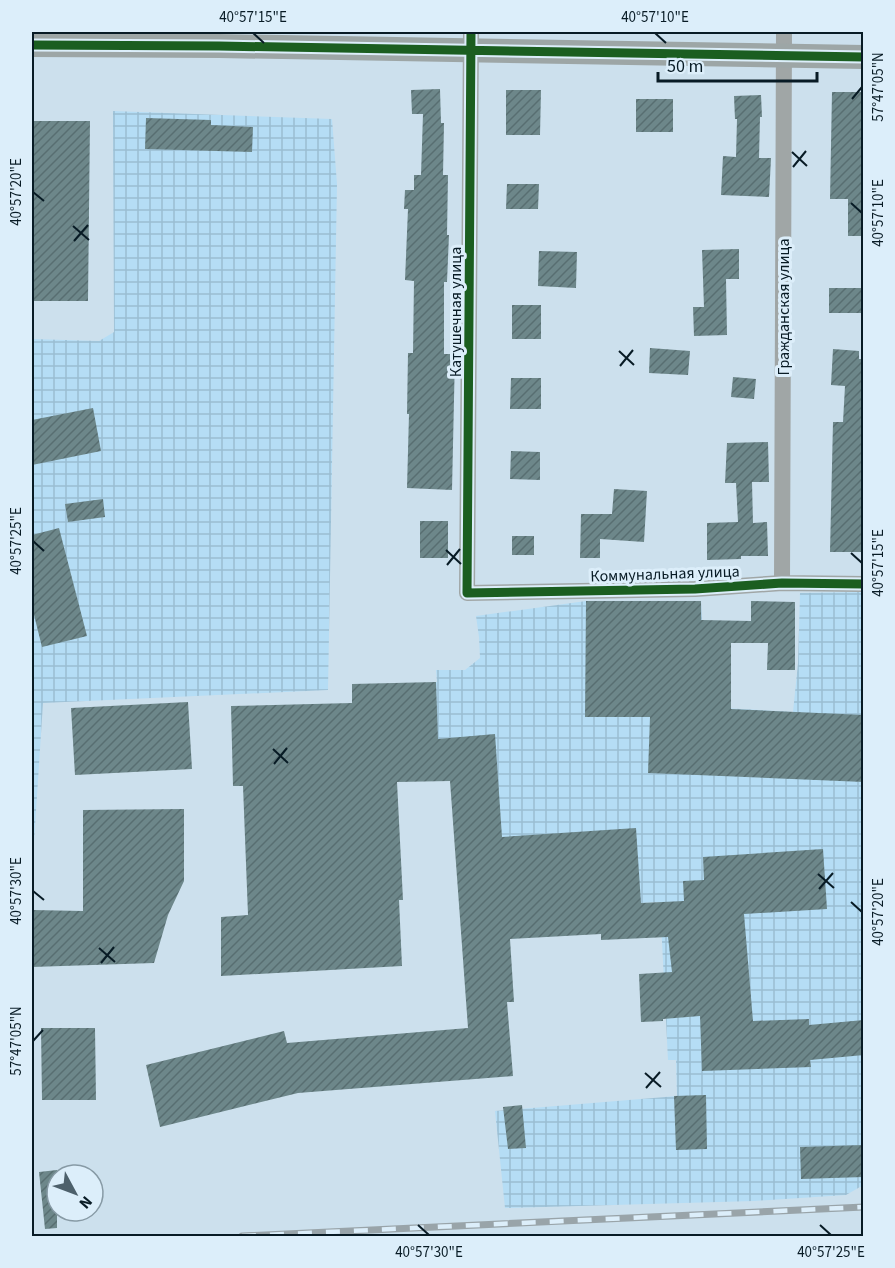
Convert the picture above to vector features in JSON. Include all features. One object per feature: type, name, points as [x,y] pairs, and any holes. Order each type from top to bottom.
[{"type":"street","name":"Гражданская улица","points":[[782,583],[784,32]]},
{"type":"street","points":[[32,45],[219,46],[472,41],[784,56],[864,57]]},
{"type":"street","name":"Катушечная улица","points":[[467,593],[472,41]]},
{"type":"street","name":"Коммунальная улица","points":[[467,593],[695,589],[782,583],[864,584]]},
{"type":"shaded area","points":[[113,111],[332,119],[337,184],[328,690],[43,703],[34,842],[32,842],[32,339],[99,341],[114,332]]},
{"type":"shaded area","points":[[863,592],[863,1187],[846,1195],[754,1201],[505,1208],[495,1111],[677,1096],[676,1060],[668,1060],[660,902],[620,904],[514,939],[489,739],[431,742],[430,683],[437,682],[436,670],[465,670],[480,658],[476,616],[586,601],[701,601],[706,693],[704,707],[793,712],[798,663],[800,593]]},
{"type":"building","points":[[440,89],[441,123],[444,123],[443,175],[448,175],[447,235],[449,235],[447,282],[444,282],[444,354],[455,354],[452,490],[407,488],[408,353],[413,353],[414,281],[405,280],[408,209],[404,209],[405,190],[414,190],[414,175],[421,175],[423,114],[412,114],[411,90]]},
{"type":"building","points":[[506,90],[541,90],[540,135],[506,135]]},
{"type":"building","points":[[832,92],[864,92],[864,236],[848,236],[848,199],[830,199]]},
{"type":"building","points":[[761,95],[759,158],[771,158],[769,197],[721,195],[723,156],[736,157],[737,119],[735,119],[734,96]]},
{"type":"building","points":[[636,99],[673,99],[673,132],[636,132]]},
{"type":"building","points":[[146,118],[211,120],[211,125],[253,127],[252,152],[145,149]]},
{"type":"building","points":[[32,121],[90,121],[88,301],[32,301]]},
{"type":"building","points":[[507,184],[539,184],[538,209],[506,209]]},
{"type":"building","points":[[739,249],[739,279],[726,279],[727,335],[694,336],[693,307],[704,307],[702,250]]},
{"type":"building","points":[[539,251],[577,252],[576,288],[538,286]]},
{"type":"building","points":[[829,288],[864,288],[864,313],[829,313]]},
{"type":"building","points":[[512,305],[541,305],[541,339],[512,339]]},
{"type":"building","points":[[650,348],[690,351],[688,375],[649,373]]},
{"type":"building","points":[[833,349],[859,351],[859,359],[864,359],[864,552],[830,552],[833,422],[843,422],[845,386],[831,385]]},
{"type":"building","points":[[733,377],[756,379],[754,399],[731,397]]},
{"type":"building","points":[[511,378],[541,378],[541,409],[510,409]]},
{"type":"building","points":[[93,408],[101,451],[32,465],[32,420]]},
{"type":"building","points":[[768,442],[769,482],[752,482],[753,523],[767,522],[768,556],[707,560],[707,523],[738,522],[736,483],[725,483],[727,443]]},
{"type":"building","points":[[511,451],[540,452],[540,480],[510,479]]},
{"type":"building","points":[[614,489],[647,491],[644,542],[600,539],[600,558],[580,558],[581,514],[612,514]]},
{"type":"building","points":[[103,499],[105,517],[68,522],[65,504]]},
{"type":"building","points":[[420,521],[448,521],[448,558],[420,558]]},
{"type":"building","points":[[59,528],[87,636],[42,647],[32,607],[32,535]]},
{"type":"building","points":[[512,536],[534,536],[534,555],[512,555]]},
{"type":"building","points":[[586,601],[701,601],[701,620],[751,621],[751,601],[795,602],[795,670],[767,670],[768,643],[731,643],[731,709],[864,715],[864,782],[648,773],[650,717],[585,717]]},
{"type":"building","points":[[436,682],[438,739],[495,734],[502,837],[636,828],[641,903],[684,901],[683,881],[704,880],[703,857],[823,849],[827,909],[744,914],[753,1021],[809,1019],[809,1025],[864,1020],[864,1055],[810,1060],[811,1067],[702,1071],[700,1016],[641,1022],[639,974],[672,972],[668,937],[601,940],[601,934],[510,939],[514,1002],[507,1002],[513,1076],[298,1093],[160,1127],[146,1065],[284,1031],[287,1043],[468,1028],[450,781],[397,782],[403,900],[399,900],[402,966],[221,976],[221,917],[248,915],[243,786],[233,786],[231,706],[352,703],[352,684]]},
{"type":"building","points":[[188,702],[192,769],[75,775],[71,708]]},
{"type":"building","points":[[184,809],[184,881],[168,915],[154,963],[32,967],[32,910],[83,911],[83,810]]},
{"type":"building","points":[[41,1028],[95,1028],[96,1100],[42,1100]]},
{"type":"building","points":[[706,1095],[707,1149],[676,1150],[674,1096]]},
{"type":"building","points":[[522,1105],[526,1148],[508,1149],[503,1107]]},
{"type":"building","points":[[864,1145],[864,1177],[801,1179],[800,1147]]},
{"type":"building","points":[[45,1171],[45,1223],[57,1223],[57,1228],[45,1229],[39,1172]]},
{"type":"railway","points":[[242,1236],[864,1207]]},
{"type":"cycle path","points":[[471,32],[467,593],[695,589],[782,583],[864,584]]},
{"type":"cycle path","points":[[32,45],[864,57]]}]
